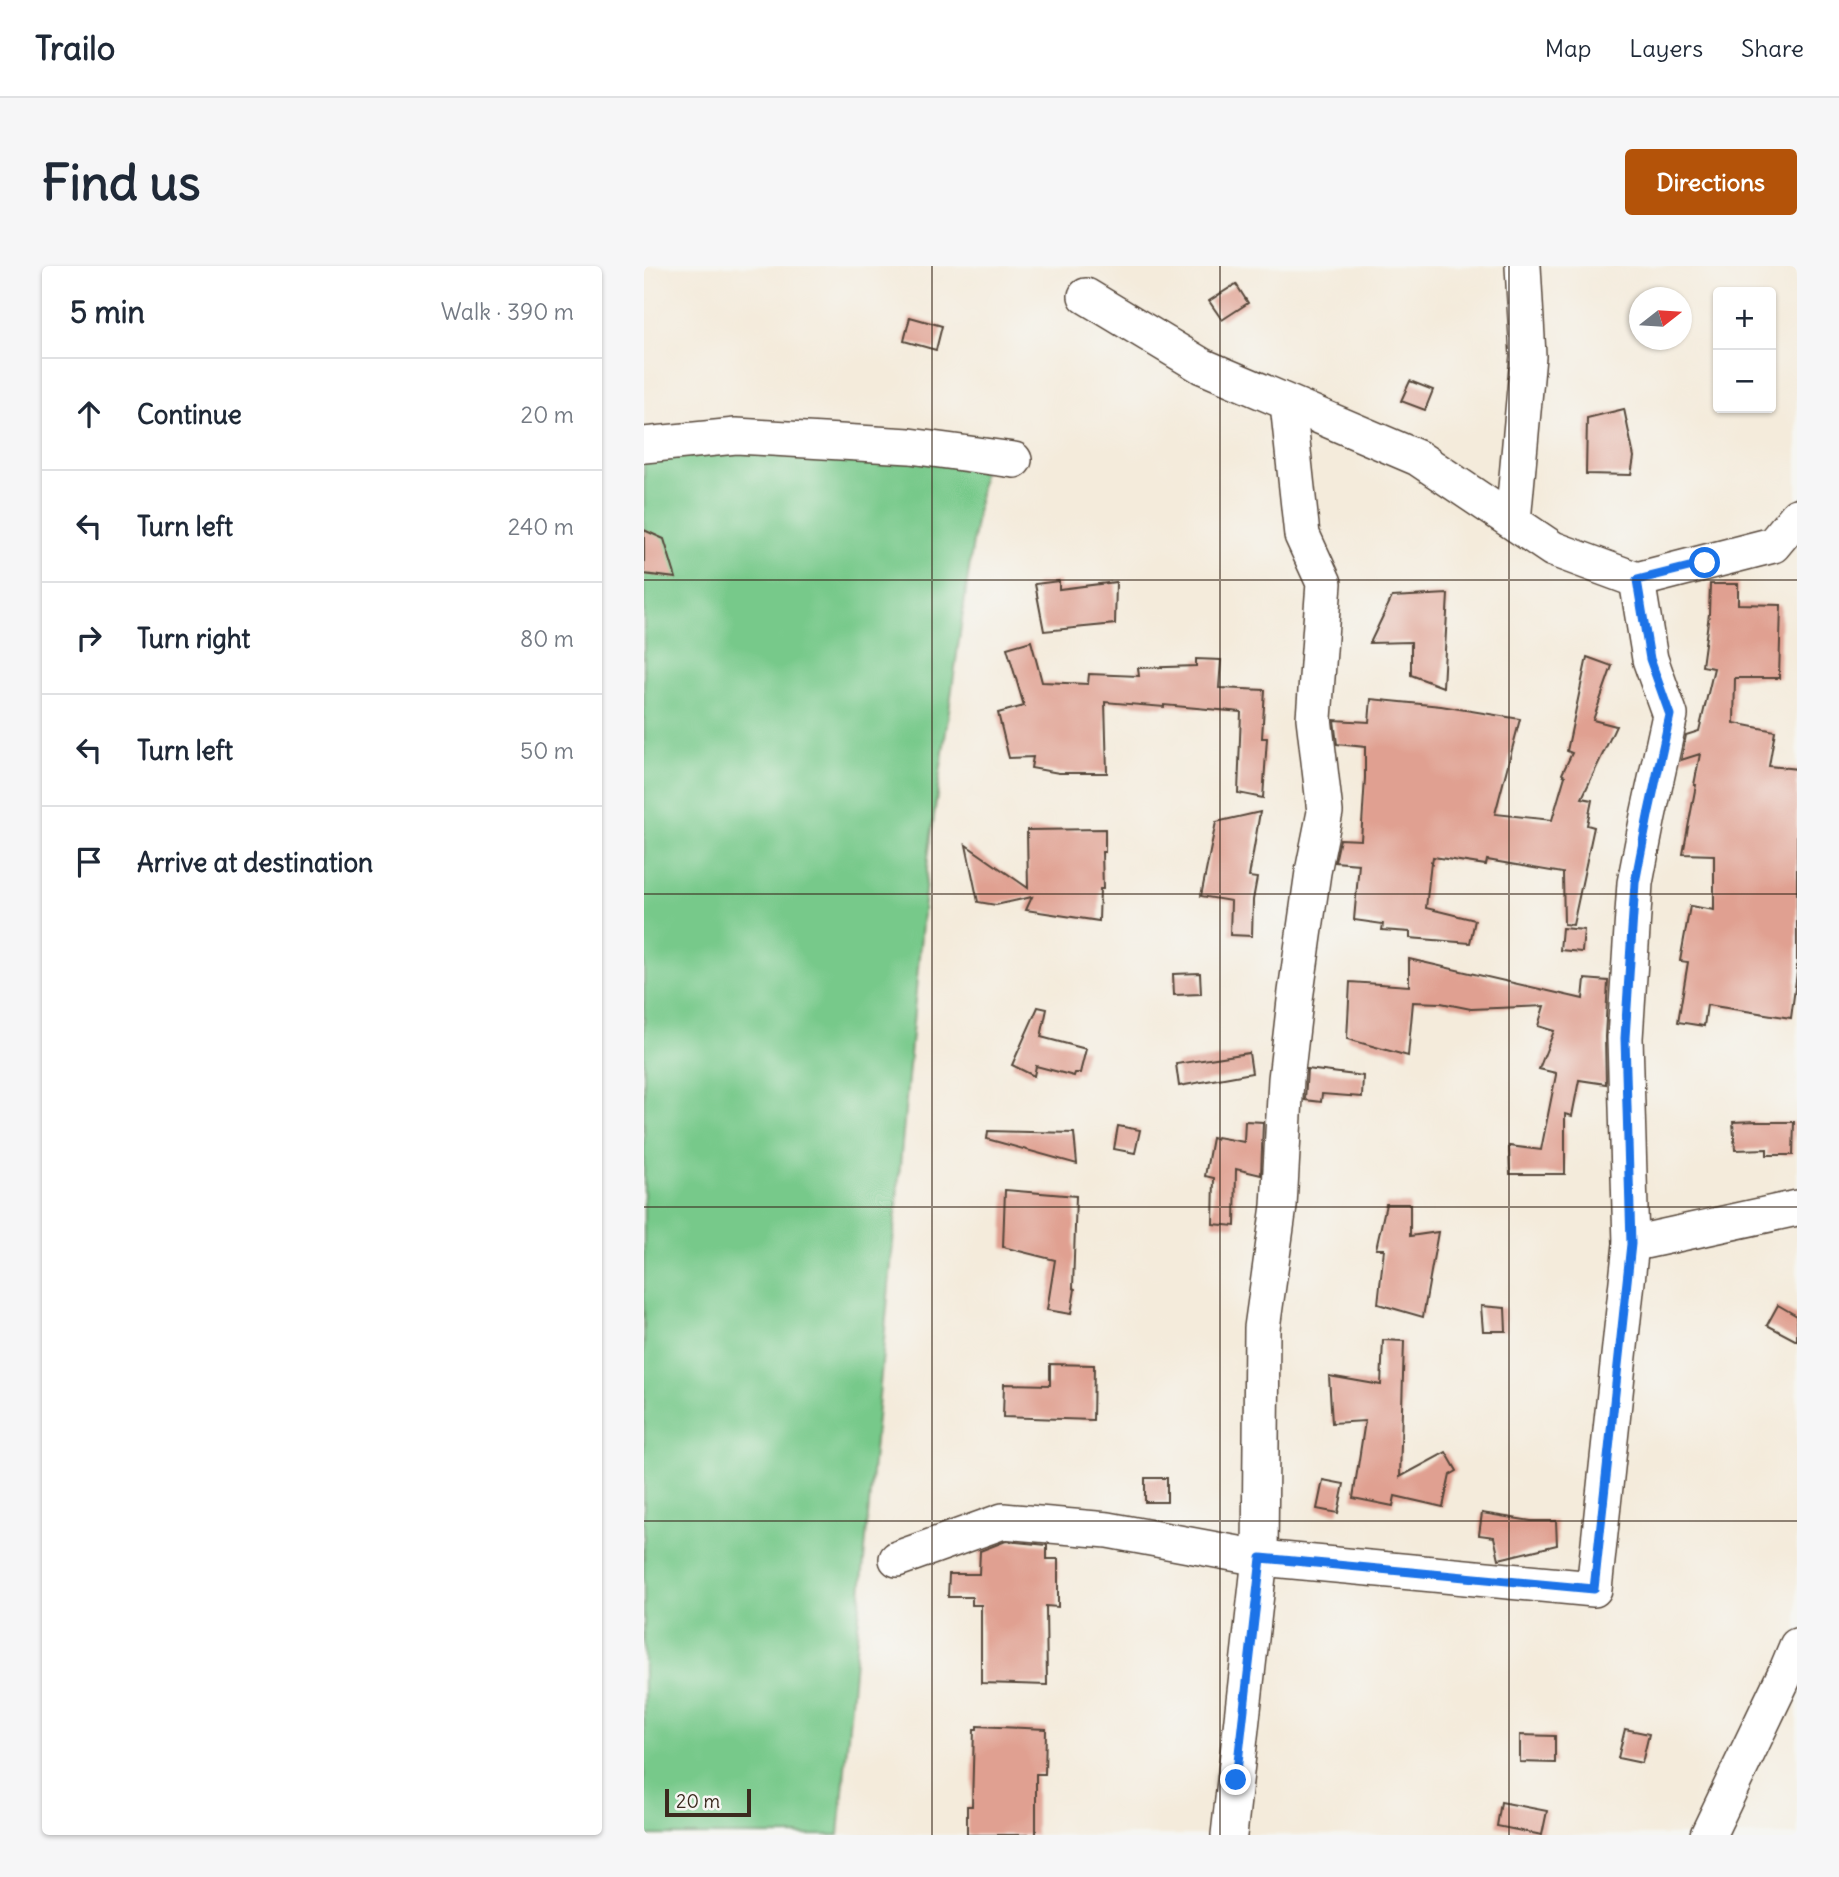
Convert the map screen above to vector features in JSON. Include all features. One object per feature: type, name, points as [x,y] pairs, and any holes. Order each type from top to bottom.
[{"type":"street","points":[[1513,521],[1528,356],[1523,266]]},
{"type":"street","points":[[1086,296],[1202,366],[1418,458],[1553,549],[1637,580],[1773,545],[1797,516]]},
{"type":"street","points":[[1229,1835],[1261,1558],[1262,1328],[1279,1206],[1286,1079],[1296,992],[1313,872],[1325,811],[1314,718],[1324,583],[1302,535],[1288,404]]},
{"type":"street","points":[[644,445],[736,436],[910,446],[1014,460]]},
{"type":"street","points":[[897,1559],[1003,1521],[1108,1530],[1261,1558],[1594,1589],[1631,1244],[1625,1038],[1635,883],[1670,715],[1650,659],[1637,580]]},
{"type":"street","points":[[1631,1244],[1797,1208]]},
{"type":"street","points":[[1708,1835],[1797,1646]]},
{"type":"green space","points":[[988,436],[928,858],[839,1835],[644,1835],[644,451],[822,439]]},
{"type":"building","points":[[1236,284],[1248,303],[1222,320],[1209,301]]},
{"type":"building","points":[[910,317],[942,326],[936,350],[904,341]]},
{"type":"building","points":[[1410,381],[1433,390],[1425,410],[1401,401]]},
{"type":"building","points":[[1624,409],[1634,457],[1631,475],[1586,474],[1587,418]]},
{"type":"building","points":[[644,530],[664,539],[676,578],[644,574]]},
{"type":"building","points":[[1059,581],[1059,589],[1116,582],[1115,624],[1044,631],[1035,584]]},
{"type":"building","points":[[1710,584],[1738,584],[1738,604],[1781,605],[1779,678],[1735,678],[1734,723],[1775,731],[1769,766],[1797,769],[1797,973],[1791,1018],[1707,1005],[1704,1026],[1678,1022],[1688,962],[1680,961],[1690,906],[1714,910],[1714,855],[1683,854],[1700,754],[1681,760],[1686,735],[1699,731],[1714,668],[1702,666]]},
{"type":"building","points":[[1448,594],[1443,687],[1411,675],[1411,642],[1370,643],[1392,597]]},
{"type":"building","points":[[1031,641],[1042,682],[1088,684],[1089,674],[1139,676],[1138,668],[1196,666],[1196,659],[1221,660],[1219,688],[1265,690],[1262,738],[1267,738],[1263,798],[1238,793],[1241,712],[1105,702],[1107,773],[1059,773],[1031,768],[1033,757],[1009,758],[998,713],[1024,706],[1007,648]]},
{"type":"building","points":[[1587,657],[1612,666],[1593,720],[1616,726],[1582,798],[1592,800],[1587,825],[1594,827],[1573,925],[1564,924],[1563,873],[1487,860],[1486,865],[1433,857],[1426,908],[1475,920],[1470,943],[1410,938],[1410,932],[1382,930],[1383,924],[1354,920],[1359,864],[1335,862],[1340,839],[1361,840],[1365,747],[1337,744],[1334,720],[1369,722],[1371,699],[1441,706],[1520,719],[1495,814],[1552,820],[1565,776],[1562,774],[1572,753],[1567,751]]},
{"type":"building","points":[[1260,812],[1249,877],[1257,878],[1252,936],[1230,935],[1231,901],[1201,896],[1216,822]]},
{"type":"building","points":[[1105,829],[1099,921],[1026,910],[1032,897],[996,905],[978,902],[966,845],[1028,888],[1027,830]]},
{"type":"building","points":[[1562,928],[1584,930],[1582,952],[1560,950]]},
{"type":"building","points":[[1409,959],[1583,999],[1585,979],[1608,981],[1606,1084],[1579,1080],[1572,1116],[1565,1114],[1565,1174],[1510,1174],[1509,1146],[1541,1150],[1556,1075],[1539,1069],[1554,1031],[1538,1026],[1544,1006],[1471,1009],[1441,1003],[1413,1002],[1408,1056],[1347,1039],[1350,982],[1409,986]]},
{"type":"building","points":[[1200,973],[1201,994],[1174,995],[1173,974]]},
{"type":"building","points":[[1038,1007],[1047,1009],[1041,1037],[1086,1049],[1080,1073],[1075,1073],[1074,1076],[1036,1066],[1034,1076],[1012,1065]]},
{"type":"building","points":[[1249,1053],[1252,1073],[1179,1086],[1176,1064]]},
{"type":"building","points":[[1307,1069],[1363,1076],[1362,1097],[1322,1094],[1321,1102],[1305,1100]]},
{"type":"building","points":[[1245,1121],[1263,1122],[1261,1175],[1236,1169],[1235,1226],[1213,1224],[1214,1178],[1205,1176],[1212,1138],[1244,1142]]},
{"type":"building","points":[[1733,1122],[1794,1122],[1793,1155],[1767,1155],[1767,1149],[1735,1150]]},
{"type":"building","points":[[1118,1126],[1140,1130],[1135,1153],[1114,1149]]},
{"type":"building","points":[[988,1131],[1074,1133],[1077,1164],[987,1139]]},
{"type":"building","points":[[1005,1190],[1076,1196],[1075,1289],[1071,1314],[1047,1310],[1055,1260],[1003,1247]]},
{"type":"building","points":[[1386,1204],[1410,1204],[1410,1236],[1438,1232],[1423,1317],[1378,1304],[1384,1249],[1376,1249]]},
{"type":"building","points":[[1778,1305],[1797,1316],[1797,1341],[1767,1325]]},
{"type":"building","points":[[1481,1306],[1505,1308],[1506,1331],[1483,1331]]},
{"type":"building","points":[[1383,1340],[1404,1341],[1400,1477],[1446,1452],[1457,1471],[1450,1475],[1443,1507],[1395,1496],[1393,1506],[1353,1498],[1365,1421],[1332,1423],[1329,1376],[1381,1385]]},
{"type":"building","points":[[1050,1364],[1094,1365],[1093,1420],[1003,1417],[1004,1384],[1050,1385]]},
{"type":"building","points":[[1145,1478],[1167,1478],[1167,1502],[1145,1502]]},
{"type":"building","points":[[1323,1480],[1344,1484],[1338,1513],[1317,1509]]},
{"type":"building","points":[[1482,1513],[1531,1521],[1556,1521],[1557,1545],[1499,1559],[1494,1537],[1479,1535]]},
{"type":"building","points":[[1006,1541],[1047,1545],[1047,1559],[1058,1559],[1058,1607],[1046,1606],[1047,1685],[981,1683],[981,1605],[972,1605],[972,1597],[948,1597],[949,1574],[979,1574],[980,1551]]},
{"type":"building","points":[[977,1726],[1046,1729],[1045,1774],[1036,1774],[1036,1835],[967,1835],[967,1806],[972,1806],[974,1729],[977,1729]]},
{"type":"building","points":[[1625,1729],[1649,1734],[1642,1763],[1618,1758]]},
{"type":"building","points":[[1520,1735],[1555,1736],[1555,1763],[1520,1762]]},
{"type":"building","points":[[1501,1802],[1547,1811],[1542,1835],[1497,1826]]},
{"type":"route","points":[[1236,1780],[1261,1558],[1594,1589],[1631,1244],[1625,1038],[1635,883],[1670,715],[1650,659],[1637,580],[1705,563]]}]
